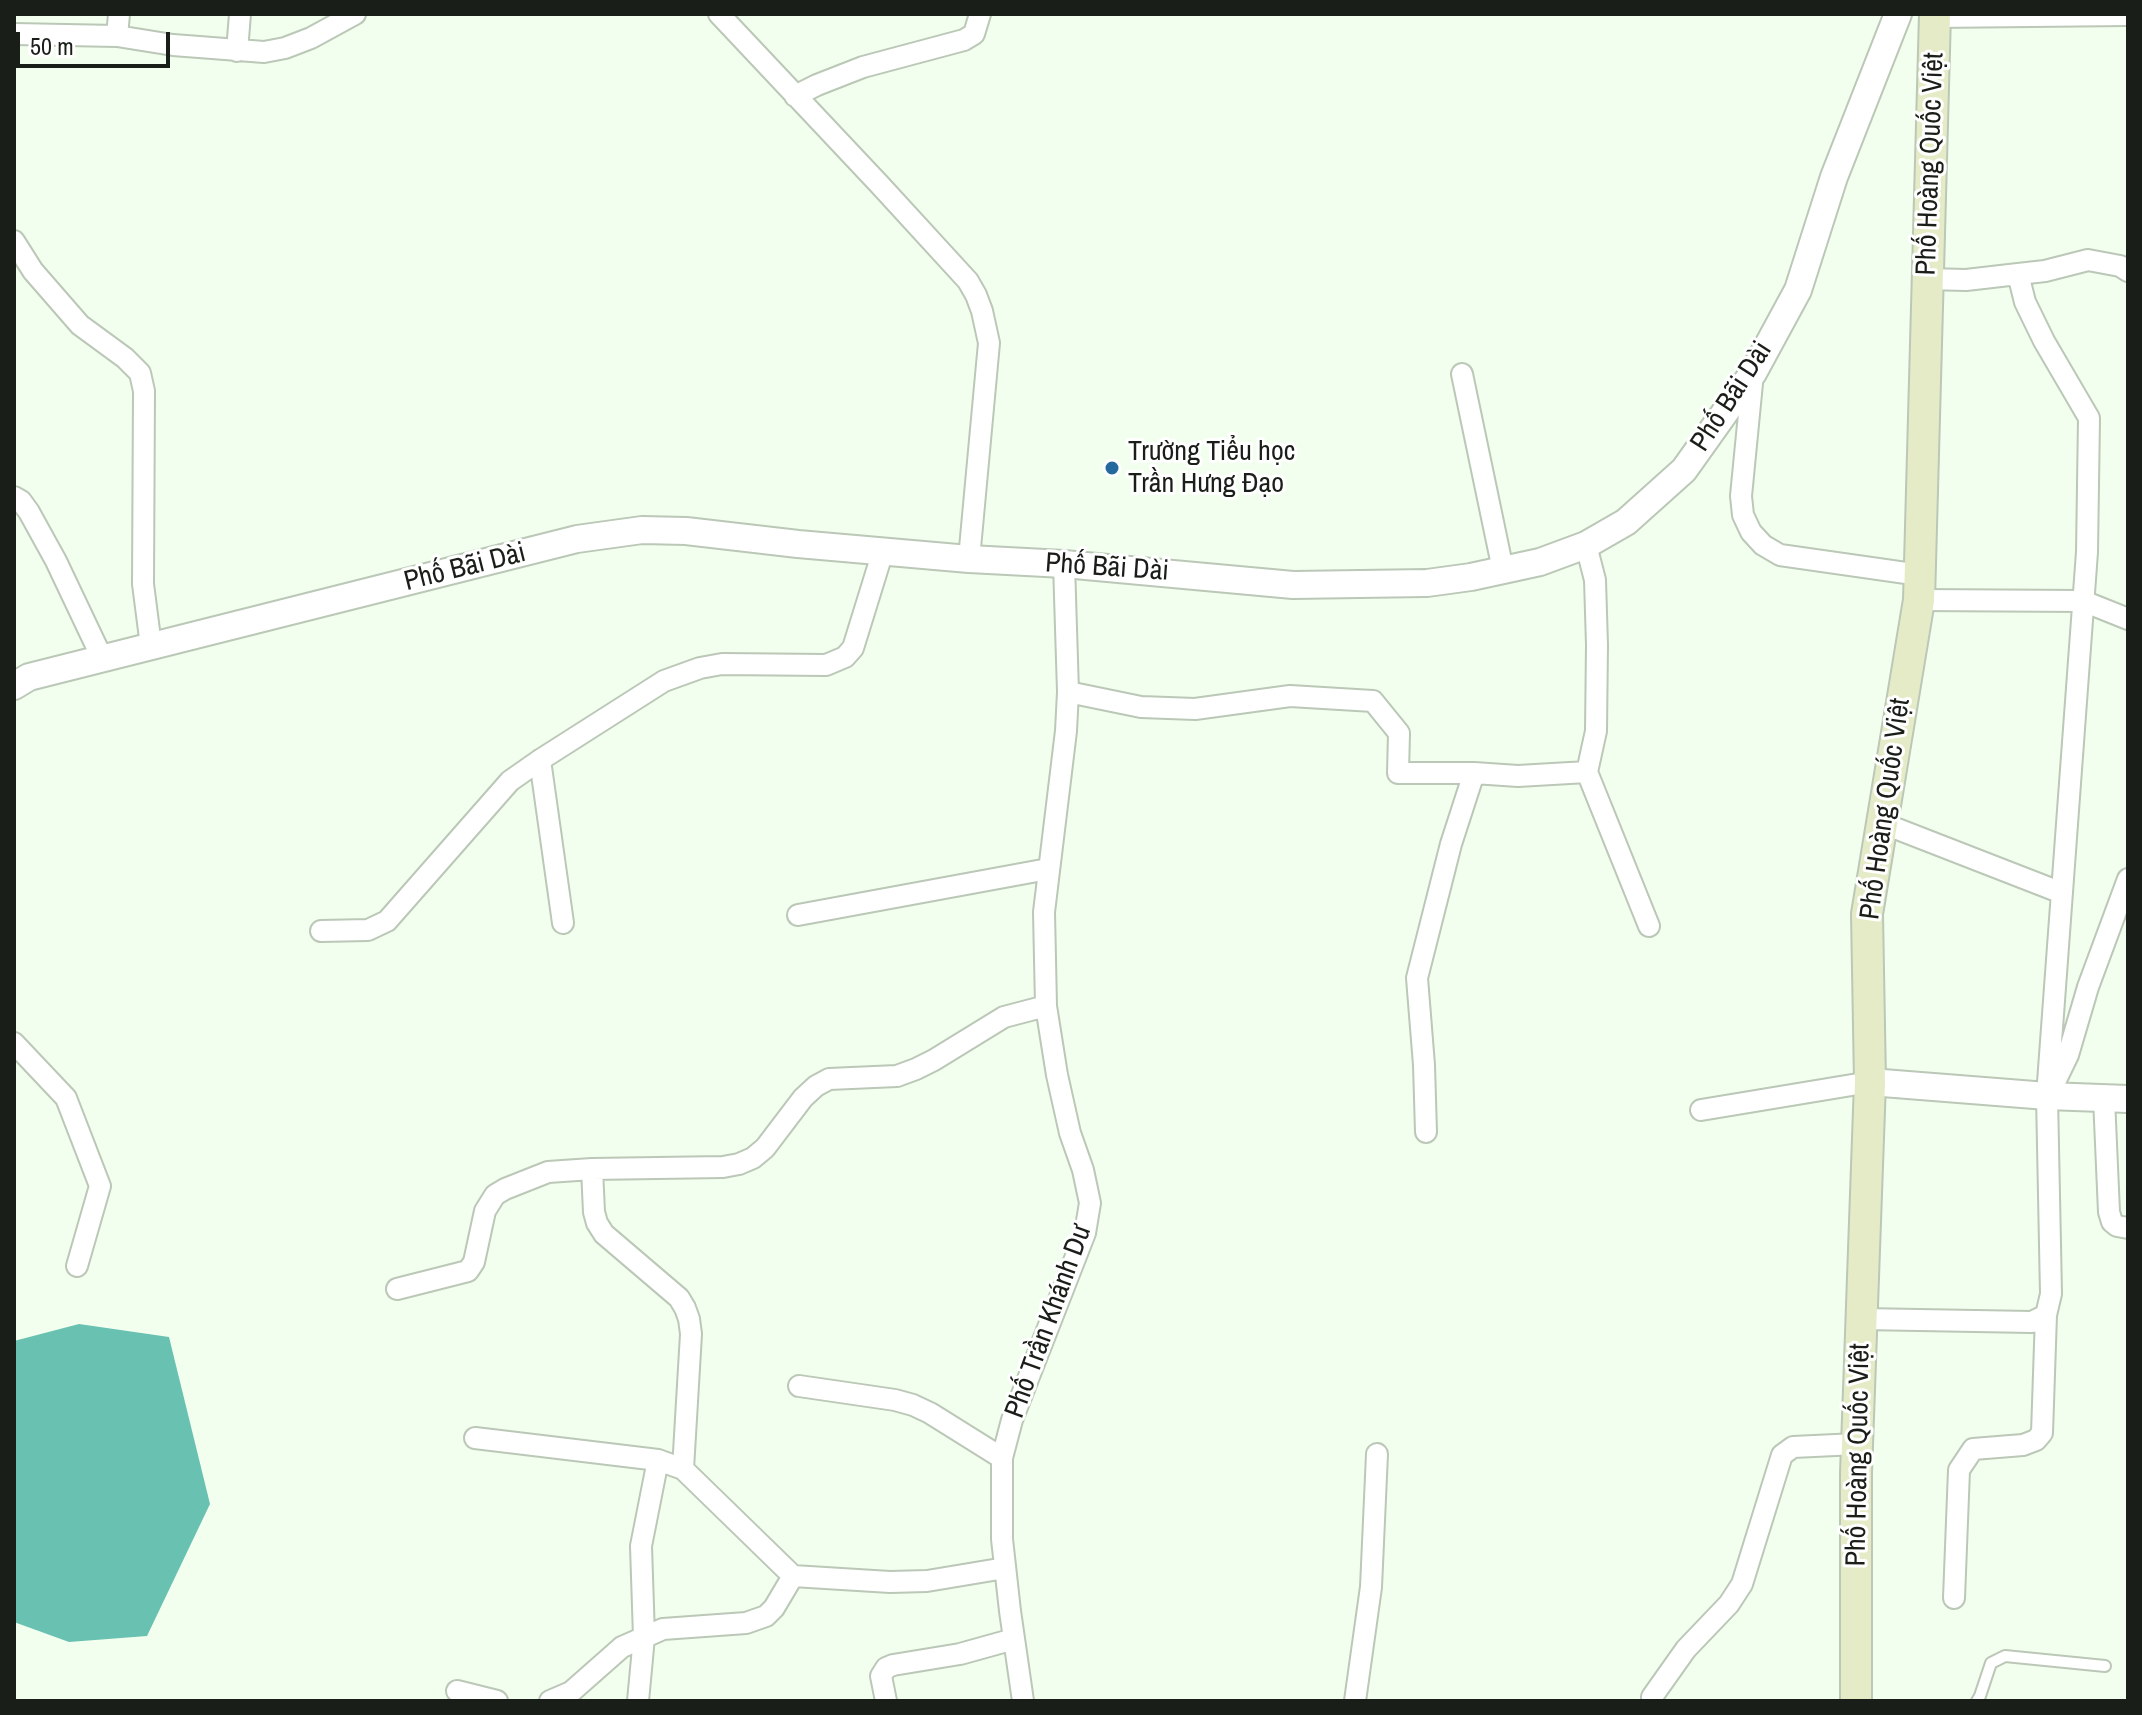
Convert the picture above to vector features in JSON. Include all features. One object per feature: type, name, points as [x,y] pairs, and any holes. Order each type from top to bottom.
[{"type":"main road","name":"Phố Hoàng Quốc Việt","points":[[1856,1701],[1857,1444],[1870,1082],[1867,914],[1920,588],[1935,16]]},
{"type":"street","points":[[117,36],[119,14]]},
{"type":"street","points":[[237,51],[240,14]]},
{"type":"street","points":[[14,34],[117,36],[173,45],[264,52],[311,38],[355,14]]},
{"type":"street","points":[[719,14],[968,281],[982,311],[989,343],[969,559]]},
{"type":"street","points":[[795,96],[863,67],[964,40],[974,34],[980,14]]},
{"type":"street","name":"Phố Bãi Dài","points":[[14,686],[29,677],[577,539],[642,530],[686,531],[798,544],[1293,585],[1427,583],[1540,562],[1586,545],[1626,522],[1684,470],[1753,373],[1798,290],[1834,177],[1898,14]]},
{"type":"street","points":[[1935,16],[2127,14]]},
{"type":"street","points":[[14,241],[33,271],[80,325],[140,373],[144,391],[143,584],[151,646]]},
{"type":"street","points":[[1927,279],[1966,280],[2045,271],[2088,260],[2120,266],[2128,271]]},
{"type":"street","points":[[1954,1598],[1959,1470],[1973,1449],[2023,1445],[2036,1440],[2042,1433],[2046,1315],[2051,1294],[2047,1096],[2087,552],[2089,418],[2044,341],[2025,302],[2018,274]]},
{"type":"street","points":[[1753,373],[1741,496],[1743,515],[1751,532],[1763,545],[1780,555],[1920,588],[2083,601],[2128,619]]},
{"type":"street","points":[[1462,374],[1503,570]]},
{"type":"street","points":[[14,497],[29,512],[56,561],[102,658]]},
{"type":"street","points":[[1586,545],[1595,580],[1597,645],[1596,731],[1587,772],[1649,926]]},
{"type":"street","points":[[321,931],[368,930],[387,921],[510,781],[664,681],[722,664],[826,665],[845,657],[853,648],[883,551]]},
{"type":"street","name":"Phố Trần Khánh Dư","points":[[1023,1701],[1002,1539],[1002,1458],[1012,1420],[1085,1233],[1090,1203],[1060,1089],[1046,1006],[1044,912],[1068,692],[1064,564]]},
{"type":"street","points":[[1068,692],[1141,707],[1195,709],[1290,696],[1373,701],[1399,733],[1398,773],[1518,776],[1587,772]]},
{"type":"street","points":[[540,760],[563,923]]},
{"type":"street","points":[[1426,1132],[1417,978],[1451,844],[1474,773]]},
{"type":"street","points":[[1882,823],[2062,893]]},
{"type":"street","points":[[798,915],[1048,869]]},
{"type":"street","points":[[2047,1096],[2068,1055],[2088,987],[2122,913],[2128,879]]},
{"type":"street","points":[[397,1289],[468,1271],[474,1262],[485,1211],[495,1195],[505,1189],[548,1172],[739,1164],[765,1148],[803,1098],[829,1079],[888,1077],[916,1069],[1004,1017],[1046,1006]]},
{"type":"street","points":[[14,1043],[66,1098],[100,1186],[77,1266]]},
{"type":"street","points":[[1701,1110],[1870,1082],[2047,1096],[2116,1098],[2110,1218],[2117,1226],[2128,1228]]},
{"type":"street","points":[[592,1169],[594,1212],[604,1234],[679,1298],[689,1319],[691,1334],[683,1469]]},
{"type":"street","points":[[1862,1319],[2032,1322],[2046,1315]]},
{"type":"street","points":[[799,1386],[913,1405],[1002,1458]]},
{"type":"street","points":[[475,1438],[658,1460],[683,1469],[793,1576],[927,1581],[1005,1568]]},
{"type":"street","points":[[1652,1697],[1686,1649],[1729,1604],[1742,1584],[1782,1455],[1793,1447],[1857,1444]]},
{"type":"street","points":[[1355,1701],[1371,1587],[1377,1454]]},
{"type":"street","points":[[638,1701],[644,1637],[641,1546],[658,1460]]},
{"type":"street","points":[[550,1701],[571,1692],[622,1647],[663,1629],[746,1623],[766,1616],[793,1576]]},
{"type":"street","points":[[886,1701],[881,1676],[886,1668],[960,1654],[1014,1639]]},
{"type":"street","points":[[457,1691],[497,1701]]},
{"type":"lane","points":[[1977,1701],[1991,1663],[2005,1656],[2105,1666]]},
{"type":"water","points":[[79,1324],[169,1337],[210,1504],[147,1636],[69,1642],[14,1622],[14,1341]]},
{"type":"place","name":"Trường Tiểu học Trần Hưng Đạo","points":[[1112,468]]}]
